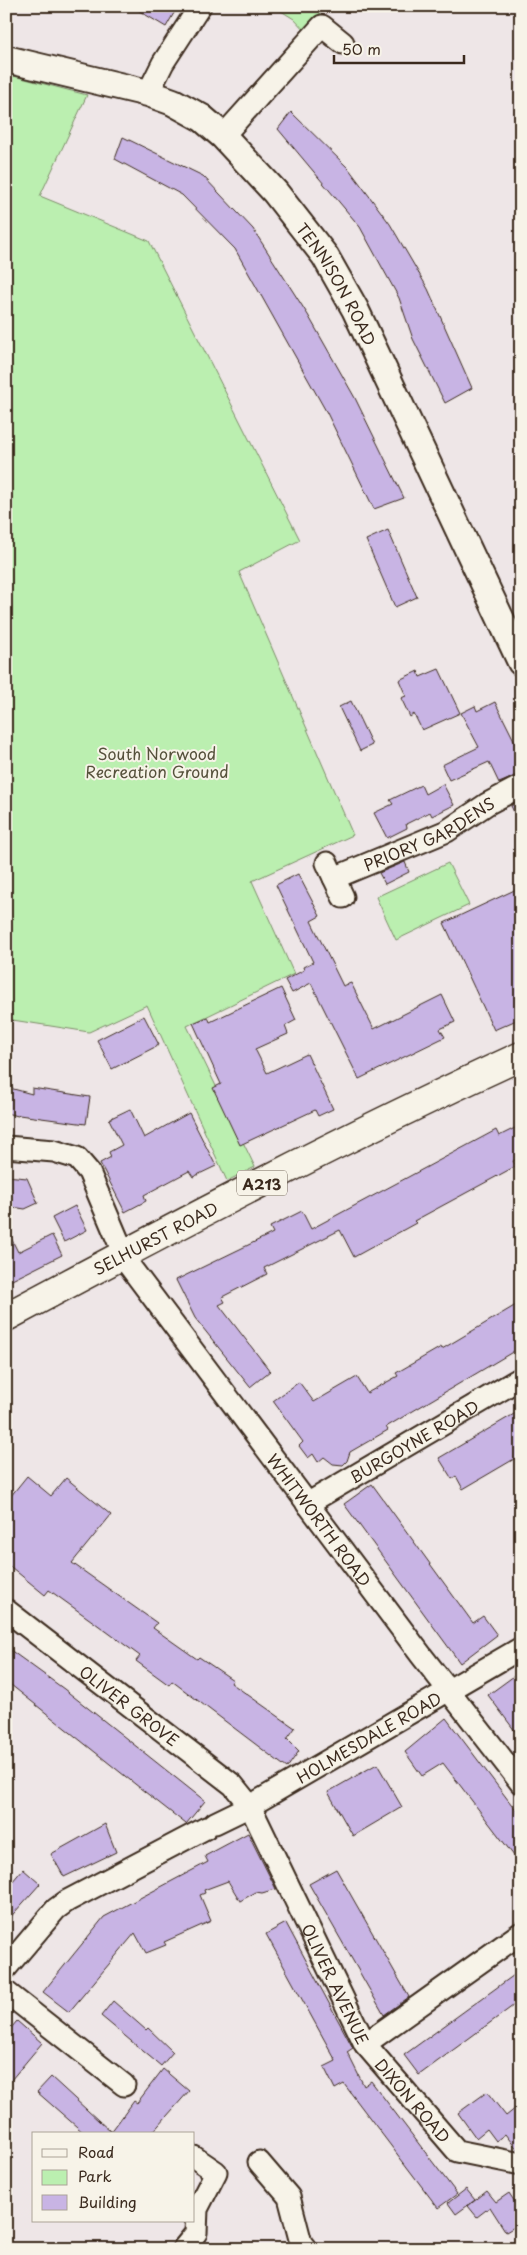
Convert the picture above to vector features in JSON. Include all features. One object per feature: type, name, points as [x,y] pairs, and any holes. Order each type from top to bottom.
[{"type":"main road","name":"SELHURST ROAD","points":[[6,1317],[123,1254],[419,1102],[521,1056]]},
{"type":"street","points":[[148,93],[163,63],[200,6]]},
{"type":"street","points":[[223,136],[322,26],[342,43]]},
{"type":"street","name":"TENNISON ROAD","points":[[6,58],[148,93],[173,102],[202,118],[223,136],[275,192],[326,256],[355,308],[521,662]]},
{"type":"street","name":"PRIORY GARDENS","points":[[343,897],[330,870],[447,831],[487,804],[521,786]]},
{"type":"street","name":"WHITWORTH ROAD","points":[[6,1147],[54,1151],[78,1158],[89,1172],[128,1264],[147,1291],[449,1691],[521,1782]]},
{"type":"street","name":"BURGOYNE ROAD","points":[[307,1504],[521,1378]]},
{"type":"street","name":"OLIVER GROVE","points":[[6,1610],[233,1785],[250,1806]]},
{"type":"street","name":"HOLMESDALE ROAD","points":[[6,1968],[56,1909],[67,1901],[250,1806],[521,1648]]},
{"type":"street","name":"OLIVER AVENUE","points":[[250,1806],[365,2044],[521,1932]]},
{"type":"street","points":[[6,1992],[124,2085]]},
{"type":"street","name":"DIXON ROAD","points":[[365,2044],[457,2151],[521,2164]]},
{"type":"street","points":[[183,2249],[196,2233],[197,2209],[216,2172],[195,2158]]},
{"type":"street","points":[[259,2162],[289,2196],[301,2243],[306,2249]]},
{"type":"green space","points":[[273,6],[326,6],[305,31],[294,19]]},
{"type":"green space","name":"South Norwood Recreation Ground","points":[[6,74],[87,95],[40,196],[149,241],[300,540],[239,572],[353,835],[252,881],[294,974],[187,1026],[255,1167],[227,1181],[147,1005],[89,1032],[6,1019]]},
{"type":"green space","points":[[448,863],[469,905],[396,940],[376,897]]},
{"type":"building","points":[[131,6],[178,6],[166,27]]},
{"type":"building","points":[[291,112],[349,169],[390,224],[428,289],[472,388],[445,403],[413,339],[399,298],[360,227],[278,129]]},
{"type":"building","points":[[123,137],[203,176],[253,229],[308,315],[355,398],[404,498],[374,509],[327,413],[235,249],[182,195],[115,159]]},
{"type":"building","points":[[388,530],[417,597],[395,607],[366,540]]},
{"type":"building","points":[[439,669],[460,713],[422,730],[414,714],[410,717],[401,698],[406,696],[399,680],[418,671],[420,677]]},
{"type":"building","points":[[351,701],[372,745],[360,751],[339,707]]},
{"type":"building","points":[[495,702],[521,754],[521,774],[499,783],[489,762],[449,780],[442,765],[479,747],[461,713],[475,706],[477,711]]},
{"type":"building","points":[[443,784],[454,805],[432,816],[430,812],[406,824],[407,828],[387,838],[374,813],[393,804],[390,800],[421,785],[425,794]]},
{"type":"building","points":[[521,800],[521,826],[511,806]]},
{"type":"building","points":[[405,862],[409,872],[385,884],[379,873]]},
{"type":"building","points":[[298,874],[320,916],[311,921],[343,986],[351,983],[374,1029],[442,995],[455,1022],[440,1029],[445,1037],[359,1079],[311,983],[292,993],[285,980],[304,970],[303,967],[313,962],[276,885]]},
{"type":"building","points":[[521,887],[521,1018],[494,1030],[444,923]]},
{"type":"building","points":[[281,988],[296,1020],[285,1026],[288,1034],[255,1049],[267,1073],[307,1054],[333,1109],[318,1116],[315,1110],[240,1145],[213,1088],[221,1084],[193,1023],[208,1017],[210,1022]]},
{"type":"building","points":[[144,1016],[159,1045],[112,1069],[97,1040]]},
{"type":"building","points":[[6,1087],[32,1094],[32,1088],[90,1097],[86,1124],[6,1113]]},
{"type":"building","points":[[130,1109],[144,1138],[189,1113],[216,1166],[193,1177],[189,1171],[144,1195],[146,1201],[125,1212],[100,1163],[111,1157],[109,1152],[122,1145],[109,1119]]},
{"type":"building","points":[[521,1125],[521,1157],[513,1161],[516,1166],[414,1221],[416,1223],[354,1257],[340,1230],[264,1268],[267,1274],[222,1297],[225,1302],[219,1305],[270,1371],[250,1387],[195,1318],[176,1280],[273,1233],[270,1227],[302,1211],[311,1229],[496,1130],[499,1136]]},
{"type":"building","points":[[6,1176],[27,1178],[38,1203],[25,1209],[6,1206]]},
{"type":"building","points":[[75,1206],[87,1230],[64,1242],[52,1218]]},
{"type":"building","points":[[6,1228],[18,1252],[52,1235],[62,1255],[6,1283]]},
{"type":"building","points":[[521,1302],[521,1347],[386,1427],[388,1430],[350,1452],[347,1461],[343,1465],[333,1464],[324,1457],[318,1462],[313,1454],[308,1458],[299,1446],[303,1442],[273,1401],[299,1382],[314,1402],[357,1377],[367,1393],[398,1376],[396,1373],[441,1347],[442,1349]]},
{"type":"building","points":[[521,1410],[521,1455],[463,1489],[456,1476],[452,1479],[439,1458]]},
{"type":"building","points":[[27,1476],[51,1496],[66,1478],[111,1515],[72,1563],[157,1623],[153,1628],[197,1659],[199,1657],[233,1680],[231,1683],[295,1728],[287,1739],[299,1751],[287,1768],[172,1681],[169,1685],[136,1661],[140,1656],[95,1623],[49,1590],[45,1595],[6,1563],[6,1516],[12,1508],[6,1502]]},
{"type":"building","points":[[372,1484],[473,1623],[483,1616],[497,1635],[460,1663],[344,1504]]},
{"type":"building","points":[[6,1647],[64,1689],[205,1801],[186,1824],[6,1681]]},
{"type":"building","points":[[514,1676],[521,1685],[521,1739],[488,1695]]},
{"type":"building","points":[[446,1718],[521,1817],[521,1865],[443,1763],[422,1776],[405,1752]]},
{"type":"building","points":[[377,1764],[402,1807],[353,1836],[328,1792]]},
{"type":"building","points":[[105,1824],[116,1852],[64,1877],[51,1854]]},
{"type":"building","points":[[248,1833],[276,1889],[262,1893],[256,1892],[240,1901],[228,1881],[204,1890],[205,1893],[200,1895],[211,1921],[164,1942],[166,1945],[146,1953],[135,1933],[69,2012],[43,1992],[104,1917],[208,1862],[205,1856]]},
{"type":"building","points":[[23,1869],[40,1884],[6,1922],[6,1889]]},
{"type":"building","points":[[336,1869],[409,1997],[384,2015],[309,1884]]},
{"type":"building","points":[[286,1923],[353,2048],[347,2052],[364,2086],[371,2081],[457,2194],[438,2208],[344,2084],[335,2089],[324,2067],[336,2061],[266,1934]]},
{"type":"building","points":[[521,1970],[521,2000],[419,2075],[404,2055]]},
{"type":"building","points":[[113,2001],[146,2030],[148,2028],[173,2052],[161,2066],[101,2016]]},
{"type":"building","points":[[17,2021],[42,2043],[6,2086],[6,2034]]},
{"type":"building","points":[[163,2069],[189,2091],[153,2132],[111,2132],[134,2101],[137,2103]]},
{"type":"building","points":[[51,2077],[111,2132],[83,2132],[37,2092]]},
{"type":"building","points":[[487,2092],[506,2116],[521,2104],[521,2151],[518,2151],[505,2134],[496,2141],[487,2129],[476,2138],[458,2113]]},
{"type":"building","points":[[466,2189],[475,2200],[456,2214],[448,2203]]},
{"type":"building","points":[[487,2191],[496,2202],[509,2193],[521,2211],[521,2223],[506,2232],[490,2207],[477,2217],[468,2206]]}]
